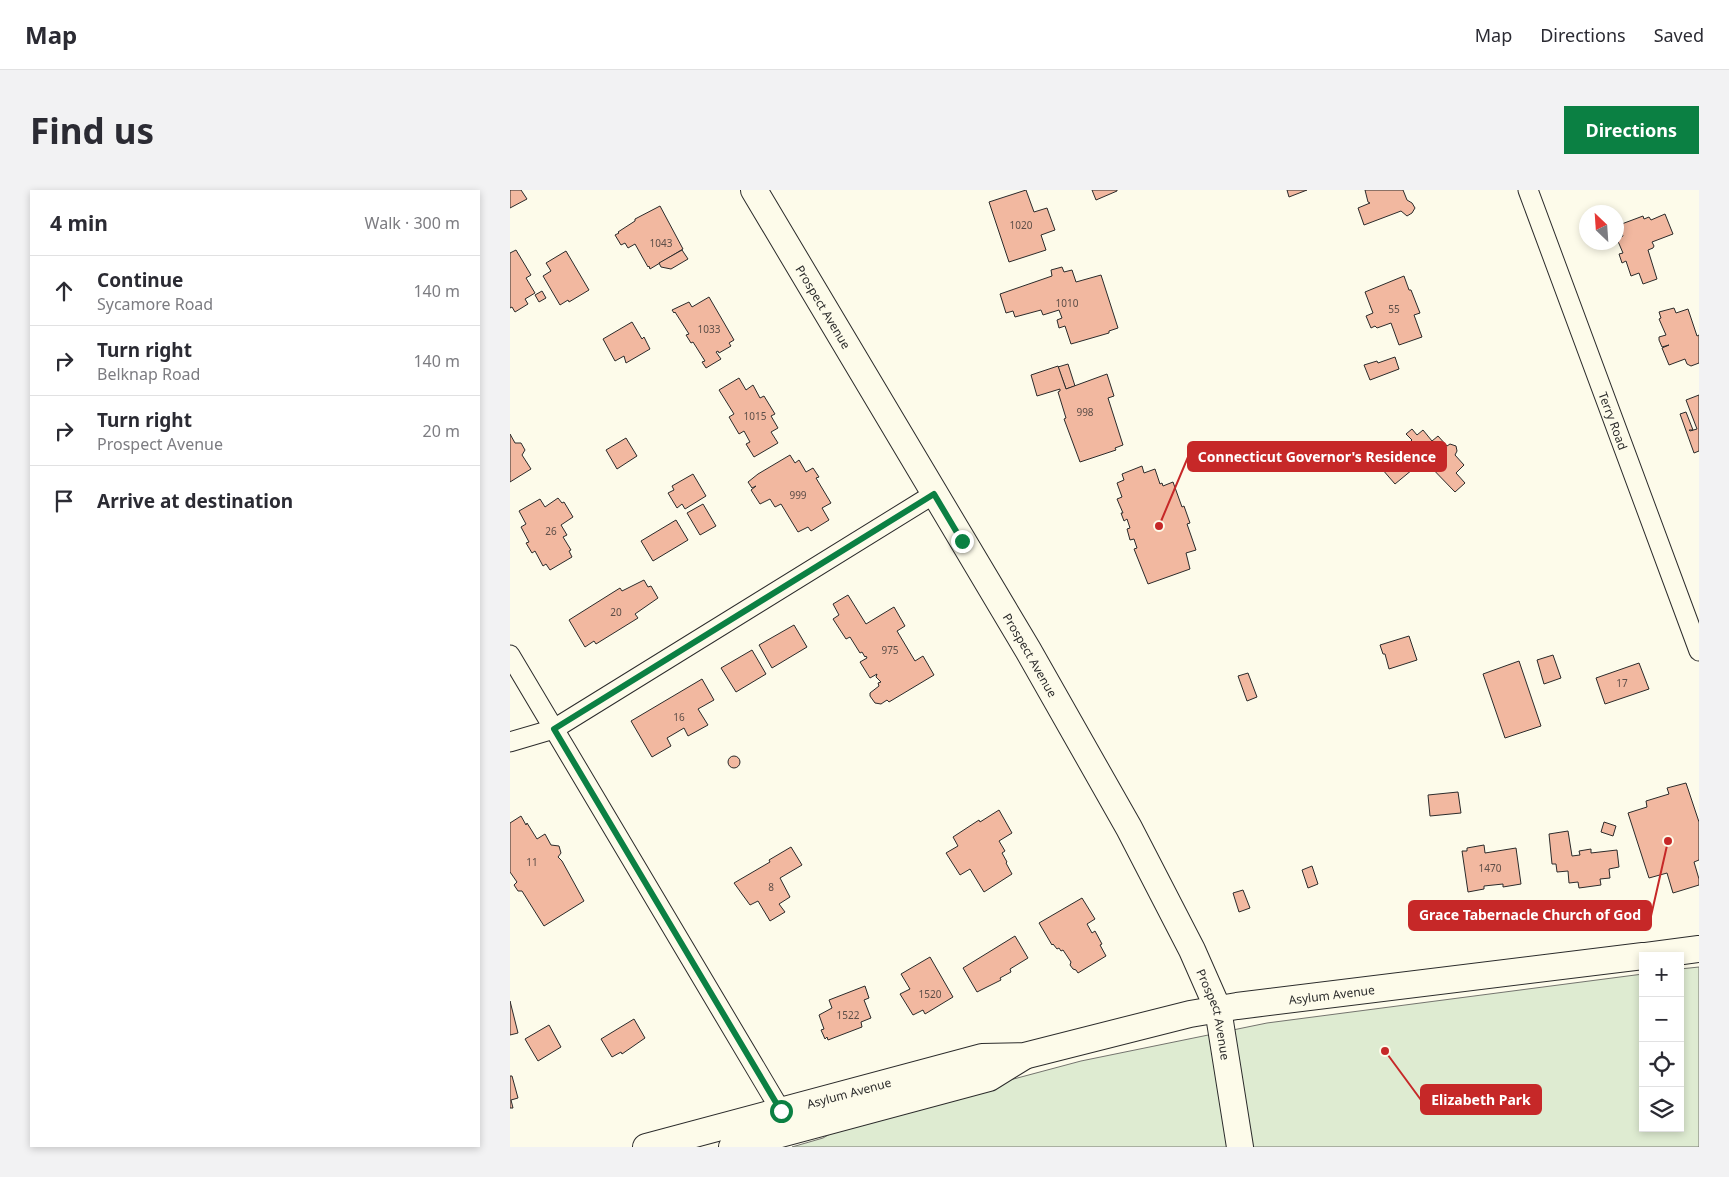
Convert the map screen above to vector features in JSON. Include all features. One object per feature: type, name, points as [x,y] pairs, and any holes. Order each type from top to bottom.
[{"type":"main road","name":"Prospect Avenue","points":[[754,190],[1028,650],[1129,828],[1192,950],[1218,1009],[1240,1147]]},
{"type":"main road","name":"Asylum Avenue","points":[[1675,952],[1699,949]]},
{"type":"main road","name":"Asylum Avenue","points":[[732,1147],[787,1121],[982,1057],[1024,1056],[1190,1014],[1218,1009],[1639,957]]},
{"type":"main road","name":"Asylum Avenue","points":[[646,1147],[787,1121]]},
{"type":"street","name":"Terry Road","points":[[1528,190],[1699,651]]},
{"type":"street","points":[[510,742],[554,729],[934,494]]},
{"type":"street","points":[[510,655],[787,1121]]},
{"type":"green space","points":[[1699,967],[1699,1147],[792,1147],[823,1138],[849,1123],[1081,1061],[1267,1023],[1639,975],[1639,1132],[1684,1132],[1684,969]]},
{"type":"building","points":[[510,190],[521,190],[527,199],[510,208]]},
{"type":"building","points":[[1026,190],[1034,212],[1047,208],[1055,230],[1041,235],[1046,250],[1009,262],[989,202]]},
{"type":"building","points":[[1092,190],[1117,190],[1117,191],[1096,200]]},
{"type":"building","points":[[1287,190],[1307,190],[1289,197]]},
{"type":"building","points":[[1365,190],[1403,190],[1407,200],[1415,208],[1407,216],[1401,211],[1364,225],[1358,208],[1370,203],[1368,202]]},
{"type":"building","points":[[660,206],[683,249],[650,269],[635,244],[628,248],[625,243],[621,245],[615,235],[635,221],[635,219]]},
{"type":"building","points":[[1665,214],[1673,234],[1652,242],[1653,248],[1648,250],[1657,279],[1643,284],[1639,273],[1631,276],[1626,261],[1622,263],[1619,254],[1623,253],[1622,250],[1624,250],[1624,223],[1643,216],[1644,219],[1649,217],[1651,220]]},
{"type":"building","points":[[516,250],[531,275],[526,278],[535,293],[525,299],[528,304],[515,312],[512,307],[510,308],[510,253]]},
{"type":"building","points":[[682,250],[688,259],[671,269],[661,267],[659,263]]},
{"type":"building","points":[[566,251],[589,290],[560,305],[543,276],[551,271],[546,263]]},
{"type":"building","points":[[1062,267],[1064,272],[1072,270],[1076,282],[1101,275],[1118,328],[1109,331],[1109,333],[1071,344],[1065,326],[1059,328],[1057,320],[1062,318],[1059,310],[1043,315],[1041,310],[1015,317],[1013,311],[1006,313],[1000,294],[1052,276],[1051,270]]},
{"type":"building","points":[[1404,276],[1420,313],[1414,315],[1422,337],[1399,345],[1391,323],[1371,328],[1366,316],[1373,313],[1365,292]]},
{"type":"building","points":[[542,291],[546,298],[539,302],[535,295]]},
{"type":"building","points":[[709,297],[734,340],[729,343],[731,346],[719,353],[718,351],[716,352],[721,359],[706,368],[702,362],[705,361],[693,342],[691,343],[686,335],[689,334],[672,310],[689,302],[692,307]]},
{"type":"building","points":[[1674,308],[1676,313],[1688,309],[1697,336],[1699,335],[1699,363],[1691,366],[1687,364],[1685,359],[1669,365],[1662,348],[1669,345],[1662,347],[1659,340],[1659,337],[1666,335],[1659,319],[1661,318],[1659,312]]},
{"type":"building","points":[[632,322],[642,339],[644,337],[650,349],[626,363],[624,356],[615,361],[603,339]]},
{"type":"building","points":[[1395,357],[1399,369],[1370,380],[1364,365],[1377,361],[1378,363]]},
{"type":"building","points":[[1068,364],[1075,386],[1066,389],[1058,367]]},
{"type":"building","points":[[1058,366],[1066,389],[1107,374],[1114,396],[1108,398],[1123,445],[1115,448],[1116,450],[1080,462],[1064,419],[1066,418],[1058,392],[1060,389],[1037,396],[1031,375]]},
{"type":"building","points":[[739,378],[746,390],[753,385],[760,398],[764,396],[775,414],[771,416],[778,428],[771,432],[778,443],[754,457],[746,444],[750,442],[744,431],[739,434],[729,417],[734,414],[719,390]]},
{"type":"building","points":[[1699,395],[1699,451],[1694,453],[1680,414],[1686,412],[1693,430],[1690,431],[1697,429],[1686,400]]},
{"type":"building","points":[[1412,429],[1417,435],[1423,430],[1432,441],[1438,436],[1447,446],[1450,444],[1456,446],[1457,451],[1455,455],[1464,465],[1456,473],[1465,483],[1455,492],[1424,460],[1395,484],[1382,469],[1412,440],[1406,434]]},
{"type":"building","points":[[510,434],[515,443],[521,443],[525,450],[522,455],[531,469],[510,482]]},
{"type":"building","points":[[626,438],[637,456],[617,469],[606,450]]},
{"type":"building","points":[[790,455],[795,463],[799,460],[806,472],[813,468],[819,477],[816,478],[831,503],[822,508],[829,520],[811,531],[808,527],[798,532],[781,504],[775,507],[770,499],[760,504],[751,490],[756,486],[752,488],[748,482]]},
{"type":"building","points":[[1142,466],[1144,473],[1155,469],[1160,484],[1162,483],[1163,486],[1173,482],[1190,523],[1187,524],[1196,550],[1186,553],[1190,569],[1148,584],[1134,549],[1137,548],[1134,539],[1130,540],[1127,529],[1130,528],[1127,519],[1124,521],[1117,499],[1122,497],[1117,483],[1124,480],[1122,474]]},
{"type":"building","points":[[693,474],[706,496],[685,509],[682,504],[677,508],[668,493],[674,490],[672,486]]},
{"type":"building","points":[[558,498],[562,503],[564,502],[573,517],[561,525],[567,535],[563,537],[571,550],[569,551],[572,557],[550,570],[546,564],[543,566],[535,551],[532,553],[526,543],[529,542],[521,527],[526,524],[519,511],[540,499],[545,507]]},
{"type":"building","points":[[703,504],[716,526],[700,535],[687,513]]},
{"type":"building","points":[[676,520],[688,540],[653,561],[641,541]]},
{"type":"building","points":[[644,580],[648,587],[651,586],[658,598],[635,614],[638,618],[596,644],[594,641],[585,647],[569,620],[620,588],[622,591]]},
{"type":"building","points":[[848,595],[866,624],[894,607],[905,626],[897,631],[915,661],[923,656],[934,675],[889,702],[887,700],[881,704],[875,703],[870,693],[881,682],[876,677],[877,674],[870,678],[860,662],[867,658],[866,656],[862,652],[860,653],[850,637],[846,639],[833,619],[839,615],[833,604]]},
{"type":"building","points":[[794,625],[807,647],[772,668],[759,645]]},
{"type":"building","points":[[1409,636],[1417,660],[1389,669],[1385,654],[1383,654],[1380,645]]},
{"type":"building","points":[[752,650],[766,674],[736,692],[721,668]]},
{"type":"building","points":[[1553,655],[1561,678],[1544,684],[1537,660]]},
{"type":"building","points":[[1519,661],[1541,726],[1505,738],[1483,674]]},
{"type":"building","points":[[1639,663],[1649,689],[1605,704],[1596,678]]},
{"type":"building","points":[[1248,673],[1257,697],[1247,701],[1238,676]]},
{"type":"building","points":[[702,679],[714,700],[698,709],[708,725],[688,736],[684,728],[667,738],[671,746],[652,757],[631,721]]},
{"type":"building","points":[[732,756],[736,756],[740,762],[736,768],[732,768],[728,764],[728,760]]},
{"type":"building","points":[[1686,783],[1699,822],[1699,860],[1694,862],[1699,885],[1673,893],[1667,873],[1649,878],[1628,813],[1647,807],[1646,801],[1669,794],[1667,788]]},
{"type":"building","points":[[1458,792],[1461,813],[1430,816],[1428,795]]},
{"type":"building","points":[[999,810],[1012,833],[999,841],[1005,851],[1002,853],[1012,874],[984,892],[970,869],[960,875],[946,853],[958,846],[953,837]]},
{"type":"building","points":[[521,816],[537,839],[545,834],[551,845],[559,846],[561,853],[558,857],[584,901],[544,926],[522,891],[518,891],[514,885],[517,882],[510,872],[510,823]]},
{"type":"building","points":[[1604,822],[1616,826],[1613,836],[1601,832]]},
{"type":"building","points":[[1568,831],[1572,856],[1580,855],[1579,851],[1591,849],[1591,853],[1617,850],[1619,867],[1609,869],[1610,878],[1600,879],[1601,885],[1579,888],[1578,882],[1569,883],[1568,871],[1557,872],[1556,864],[1552,864],[1549,834]]},
{"type":"building","points":[[1484,845],[1485,853],[1516,848],[1521,884],[1503,887],[1503,884],[1484,886],[1484,889],[1468,892],[1462,851],[1467,851],[1467,848]]},
{"type":"building","points":[[791,847],[802,865],[780,878],[790,897],[779,904],[785,912],[770,921],[758,901],[750,905],[734,883]]},
{"type":"building","points":[[1312,866],[1318,884],[1308,888],[1302,870]]},
{"type":"building","points":[[1243,890],[1250,908],[1239,912],[1233,893]]},
{"type":"building","points":[[1082,898],[1095,919],[1087,924],[1092,933],[1095,931],[1106,956],[1078,973],[1070,965],[1071,962],[1063,950],[1061,951],[1052,945],[1039,923]]},
{"type":"building","points":[[1015,936],[1028,958],[1010,969],[1011,972],[1000,978],[1001,980],[977,992],[963,968]]},
{"type":"building","points":[[930,957],[953,997],[925,1014],[923,1010],[913,1015],[900,994],[910,989],[901,974]]},
{"type":"building","points":[[865,986],[869,998],[864,1000],[871,1018],[861,1022],[862,1027],[828,1040],[827,1037],[825,1039],[821,1030],[824,1029],[819,1015],[832,1008],[829,1000]]},
{"type":"building","points":[[510,1001],[518,1033],[510,1035]]},
{"type":"building","points":[[634,1019],[645,1038],[622,1054],[621,1052],[612,1057],[601,1039]]},
{"type":"building","points":[[549,1025],[561,1047],[538,1061],[525,1039]]},
{"type":"building","points":[[510,1076],[512,1076],[518,1098],[511,1100],[513,1108],[510,1108]]},
{"type":"place","name":"Connecticut Governor's Residence","points":[[1159,526]]},
{"type":"place","name":"Grace Tabernacle Church of God","points":[[1668,841]]},
{"type":"place","name":"Elizabeth Park","points":[[1385,1051]]},
{"type":"route","points":[[781,1111],[554,729],[934,494],[962,541]]}]
